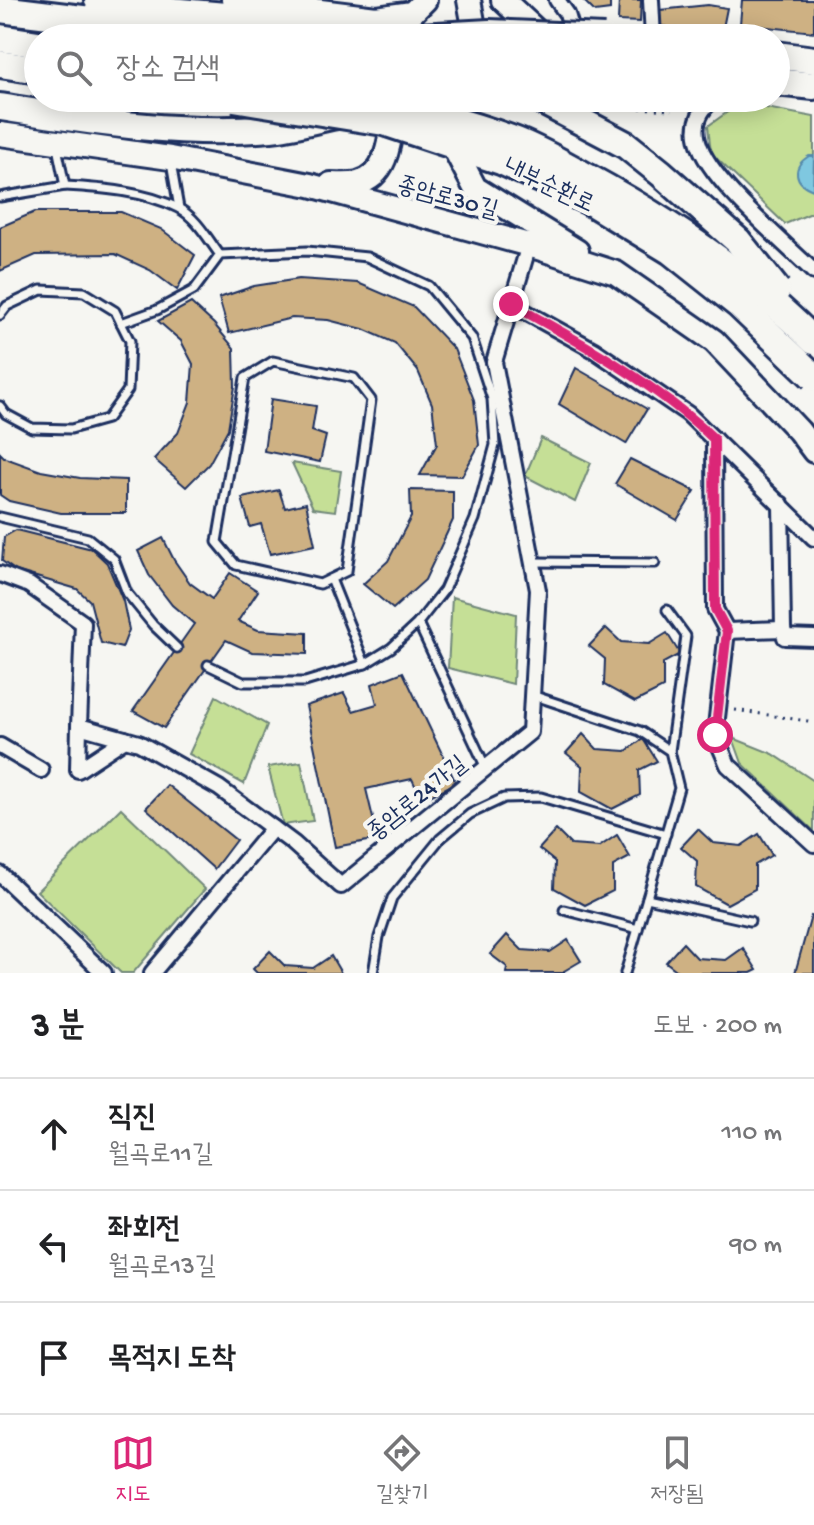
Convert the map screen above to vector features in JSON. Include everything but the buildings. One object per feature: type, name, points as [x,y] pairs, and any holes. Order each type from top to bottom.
[{"type":"highway","points":[[98,0],[146,9],[248,18],[279,24]]},
{"type":"highway","points":[[0,9],[124,24]]},
{"type":"highway","points":[[0,38],[24,42]]},
{"type":"highway","points":[[790,57],[814,60]]},
{"type":"highway","points":[[0,64],[24,68]]},
{"type":"highway","points":[[790,83],[814,86]]},
{"type":"highway","points":[[0,107],[24,111]]},
{"type":"highway","points":[[32,112],[122,126],[215,131],[274,128],[348,112]]},
{"type":"highway","name":"내부순환로","points":[[322,112],[384,122],[501,161],[589,201],[671,251],[739,305],[814,377]]},
{"type":"highway","name":"내부순환로","points":[[426,112],[513,139],[676,228],[750,281],[814,339]]},
{"type":"highway","points":[[564,112],[626,145],[738,241],[814,339]]},
{"type":"main road","points":[[233,0],[358,24]]},
{"type":"main road","points":[[388,24],[412,13],[425,0]]},
{"type":"main road","points":[[469,0],[473,24]]},
{"type":"main road","points":[[503,0],[529,24]]},
{"type":"main road","points":[[790,76],[814,78]]},
{"type":"main road","points":[[790,90],[814,93]]},
{"type":"main road","points":[[310,185],[360,183],[377,173],[386,158],[393,112]]},
{"type":"main road","points":[[454,112],[451,142],[475,188],[616,273]]},
{"type":"main road","name":"종암로30길","points":[[0,134],[170,158],[310,185],[529,245],[616,273],[714,341],[814,451]]},
{"type":"street","points":[[557,0],[570,24]]},
{"type":"street","points":[[651,0],[652,24]]},
{"type":"street","points":[[702,112],[697,127],[698,142],[711,168],[814,272]]},
{"type":"street","name":"종암로24가길","points":[[79,726],[139,743],[219,788],[273,828],[341,886],[530,732],[538,590],[494,362],[529,245]]},
{"type":"street","points":[[511,304],[594,350],[688,414],[814,538]]},
{"type":"street","points":[[714,439],[715,609],[727,631],[715,735],[728,765],[814,844]]},
{"type":"street","points":[[781,504],[783,629],[785,637],[814,638]]},
{"type":"street","points":[[1,579],[29,585],[83,623],[78,770],[125,739]]},
{"type":"street","points":[[727,631],[783,629]]},
{"type":"street","points":[[0,746],[41,770]]},
{"type":"street","points":[[152,973],[273,828]]},
{"type":"street","points":[[0,874],[104,973]]},
{"type":"lane","points":[[56,140],[65,186]]},
{"type":"lane","points":[[170,158],[179,208]]},
{"type":"lane","points":[[0,197],[65,186],[114,188],[179,208],[201,228],[220,255]]},
{"type":"lane","points":[[208,665],[243,682],[305,682],[365,664],[391,648],[418,623],[444,590],[475,519],[495,445],[492,399],[472,338],[429,286],[367,257],[307,251],[220,255]]},
{"type":"lane","points":[[121,323],[157,310],[194,290],[220,255]]},
{"type":"lane","points":[[0,315],[7,306],[41,290],[84,292],[115,311],[130,341],[128,390],[107,419],[71,429],[32,428],[6,414],[0,406]]},
{"type":"lane","points":[[273,361],[354,378],[371,400],[347,571],[331,579],[320,584],[236,565],[217,542],[245,378],[273,361]]},
{"type":"lane","points":[[0,517],[88,538],[114,559],[127,593],[177,648]]},
{"type":"lane","points":[[533,562],[655,563]]},
{"type":"lane","points":[[331,579],[365,664]]},
{"type":"lane","points":[[625,973],[679,788],[670,751],[686,636],[667,610]]},
{"type":"lane","points":[[418,623],[486,768]]},
{"type":"lane","points":[[532,695],[640,731],[670,751]]},
{"type":"lane","points":[[373,973],[379,937],[392,898],[440,839],[470,814],[504,798],[541,797],[666,834]]},
{"type":"lane","points":[[647,898],[750,921]]},
{"type":"lane","points":[[564,910],[638,929]]},
{"type":"path","points":[[717,707],[814,722]]},
{"type":"green space","points":[[727,112],[788,112],[814,117],[814,212],[785,224],[711,153],[708,126]]},
{"type":"green space","points":[[541,438],[591,463],[575,502],[525,476]]},
{"type":"green space","points":[[292,463],[341,471],[335,511],[313,508]]},
{"type":"green space","points":[[452,597],[516,614],[513,684],[448,668]]},
{"type":"green space","points":[[216,696],[267,725],[244,784],[189,754]]},
{"type":"green space","points":[[733,738],[773,754],[814,781],[814,831],[742,763]]},
{"type":"green space","points":[[301,762],[313,821],[283,825],[268,767]]},
{"type":"green space","points":[[121,808],[205,889],[133,973],[121,973],[37,891]]},
{"type":"water","points":[[809,156],[814,156],[813,190],[802,183],[797,174],[799,165]]},
{"type":"route","points":[[511,304],[594,350],[688,414],[714,439],[715,609],[727,631],[715,735]]}]
